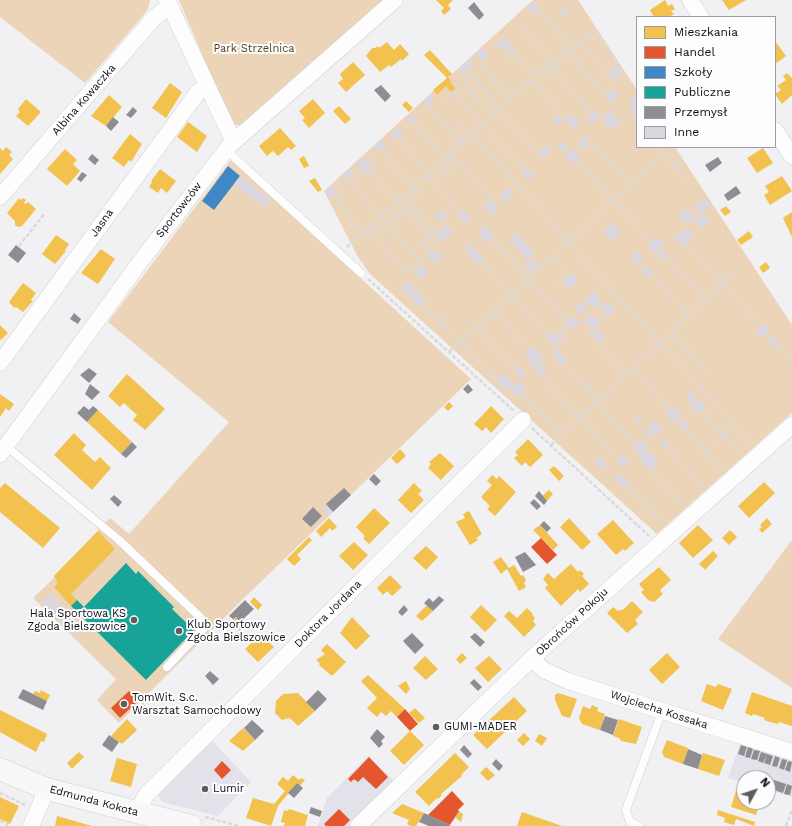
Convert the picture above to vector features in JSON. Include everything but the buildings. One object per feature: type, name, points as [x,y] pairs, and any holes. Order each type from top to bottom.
[{"type":"street","name":"Sportowców","points":[[3,450],[143,258],[230,145],[395,0]]},
{"type":"street","points":[[690,0],[700,16]]},
{"type":"street","points":[[168,3],[230,134],[230,145]]},
{"type":"street","name":"Albina Kowaczka","points":[[0,197],[168,3]]},
{"type":"street","name":"Jasna","points":[[0,363],[198,92],[207,85]]},
{"type":"street","points":[[776,132],[792,156]]},
{"type":"street","name":"Doktora Jordana","points":[[137,812],[146,795],[524,420]]},
{"type":"street","name":"Obrońców Pokoju","points":[[358,826],[531,659],[792,425]]},
{"type":"street","name":"Wojciecha Kossaka","points":[[531,659],[551,674],[662,712],[792,752]]},
{"type":"street","name":"Edmunda Kokota","points":[[0,769],[47,789],[191,826]]},
{"type":"street","points":[[31,826],[47,789]]},
{"type":"lane","points":[[230,145],[361,273]]},
{"type":"lane","points":[[3,450],[119,540],[202,619],[204,628],[167,667]]},
{"type":"lane","points":[[640,826],[630,822],[626,810],[662,712]]},
{"type":"path","points":[[535,3],[542,11],[544,18],[570,45]]},
{"type":"path","points":[[520,26],[552,62]]},
{"type":"path","points":[[550,78],[546,74],[595,30],[622,72]]},
{"type":"path","points":[[338,252],[352,244],[577,39],[579,44],[617,84]]},
{"type":"path","points":[[505,58],[520,45]]},
{"type":"path","points":[[566,49],[605,92]]},
{"type":"path","points":[[512,52],[535,77]]},
{"type":"path","points":[[549,64],[588,107],[581,114]]},
{"type":"path","points":[[481,66],[511,99]]},
{"type":"path","points":[[459,70],[464,76],[472,70]]},
{"type":"path","points":[[468,73],[538,152]]},
{"type":"path","points":[[473,78],[464,84],[486,108]]},
{"type":"path","points":[[532,80],[562,112]]},
{"type":"path","points":[[446,99],[460,87]]},
{"type":"path","points":[[454,92],[522,168],[527,164]]},
{"type":"path","points":[[489,112],[497,104]]},
{"type":"path","points":[[431,108],[462,143]]},
{"type":"path","points":[[452,145],[464,133],[465,130],[455,119]]},
{"type":"path","points":[[416,124],[446,158]]},
{"type":"path","points":[[472,135],[753,446]]},
{"type":"path","points":[[424,145],[430,139]]},
{"type":"path","points":[[402,140],[430,173]]},
{"type":"path","points":[[593,144],[630,184]]},
{"type":"path","points":[[660,148],[685,182]]},
{"type":"path","points":[[390,151],[385,156],[418,192],[420,190],[424,194]]},
{"type":"path","points":[[448,352],[664,153]]},
{"type":"path","points":[[450,154],[493,200]]},
{"type":"path","points":[[362,177],[375,165],[365,155]]},
{"type":"path","points":[[454,158],[441,169],[446,176],[459,164]]},
{"type":"path","points":[[673,165],[681,159]]},
{"type":"path","points":[[577,161],[643,233],[648,244]]},
{"type":"path","points":[[356,169],[359,166],[366,174]]},
{"type":"path","points":[[370,170],[439,246]]},
{"type":"path","points":[[427,176],[458,210]]},
{"type":"path","points":[[337,182],[342,187],[355,177]]},
{"type":"path","points":[[350,181],[382,217]]},
{"type":"path","points":[[342,192],[335,198],[363,234]]},
{"type":"path","points":[[418,192],[407,202],[436,234],[438,232]]},
{"type":"path","points":[[394,224],[389,218],[403,206]]},
{"type":"path","points":[[396,212],[399,217],[406,210]]},
{"type":"path","points":[[19,246],[46,213]]},
{"type":"path","points":[[368,229],[408,272],[421,261],[385,222],[372,233]]},
{"type":"path","points":[[418,241],[428,252],[430,250],[425,245],[430,236]]},
{"type":"path","points":[[492,239],[567,320],[564,327],[569,333]]},
{"type":"path","points":[[686,243],[758,322]]},
{"type":"path","points":[[552,257],[569,276],[556,287]]},
{"type":"path","points":[[668,258],[706,300]]},
{"type":"path","points":[[482,262],[550,336]]},
{"type":"path","points":[[551,445],[740,268]]},
{"type":"path","points":[[361,273],[524,420],[658,545]]},
{"type":"path","points":[[720,280],[726,274]]},
{"type":"path","points":[[652,276],[689,316]]},
{"type":"path","points":[[429,299],[423,305],[504,387]]},
{"type":"path","points":[[494,310],[526,344]]},
{"type":"path","points":[[490,320],[497,314]]},
{"type":"path","points":[[441,323],[450,315]]},
{"type":"path","points":[[477,326],[515,368]]},
{"type":"path","points":[[600,326],[590,335],[626,375]]},
{"type":"path","points":[[671,332],[709,372]]},
{"type":"path","points":[[543,343],[553,333],[560,340]]},
{"type":"path","points":[[778,346],[792,361]]},
{"type":"path","points":[[567,368],[635,443]]},
{"type":"path","points":[[633,368],[669,408]]},
{"type":"path","points":[[554,374],[546,381],[615,454]]},
{"type":"path","points":[[587,389],[594,383]]},
{"type":"path","points":[[523,395],[563,434]]},
{"type":"path","points":[[703,411],[722,433],[722,437]]},
{"type":"path","points":[[726,437],[727,433],[732,429]]},
{"type":"path","points":[[687,430],[723,473]]},
{"type":"path","points":[[722,433],[727,433]]},
{"type":"path","points":[[715,442],[722,437],[726,437],[742,455]]},
{"type":"path","points":[[705,452],[713,446]]},
{"type":"path","points":[[668,449],[704,490]]},
{"type":"path","points":[[651,470],[685,507]]},
{"type":"path","points":[[628,487],[666,525]]},
{"type":"path","points":[[0,794],[27,806]]},
{"type":"path","points":[[786,826],[792,810]]},
{"type":"path","points":[[0,821],[7,824],[6,826]]},
{"type":"shaded area","points":[[212,741],[251,782],[218,816],[162,802],[158,794]]},
{"type":"shaded area","points":[[740,744],[792,761],[792,797],[776,792],[776,770],[736,770],[736,780],[728,778]]},
{"type":"shaded area","points":[[368,756],[394,781],[348,826],[318,826],[327,798]]},
{"type":"green space","points":[[0,0],[150,0],[148,9],[141,18],[85,83],[0,17]]},
{"type":"green space","name":"Park Strzelnica","points":[[179,0],[387,0],[244,124],[235,125],[231,122]]},
{"type":"green space","points":[[533,0],[578,0],[636,88],[636,148],[676,148],[792,325],[792,413],[657,534],[370,274],[358,257],[324,191]]},
{"type":"green space","points":[[231,160],[471,379],[243,599],[119,723],[97,700],[116,679],[33,598],[54,578],[54,576],[110,518],[129,534],[229,422],[108,322]]},
{"type":"green space","points":[[792,540],[792,688],[718,639]]},
{"type":"place","name":"Hala Sportowa KS Zgoda Bielszowice","points":[[134,620]]},
{"type":"place","name":"Klub Sportowy Zgoda Bielszowice","points":[[179,631]]},
{"type":"place","name":"TomWit. S.c. Warsztat Samochodowy","points":[[124,704]]},
{"type":"place","name":"GUMI-MADER","points":[[436,727]]},
{"type":"place","name":"Lumir","points":[[205,789]]}]
